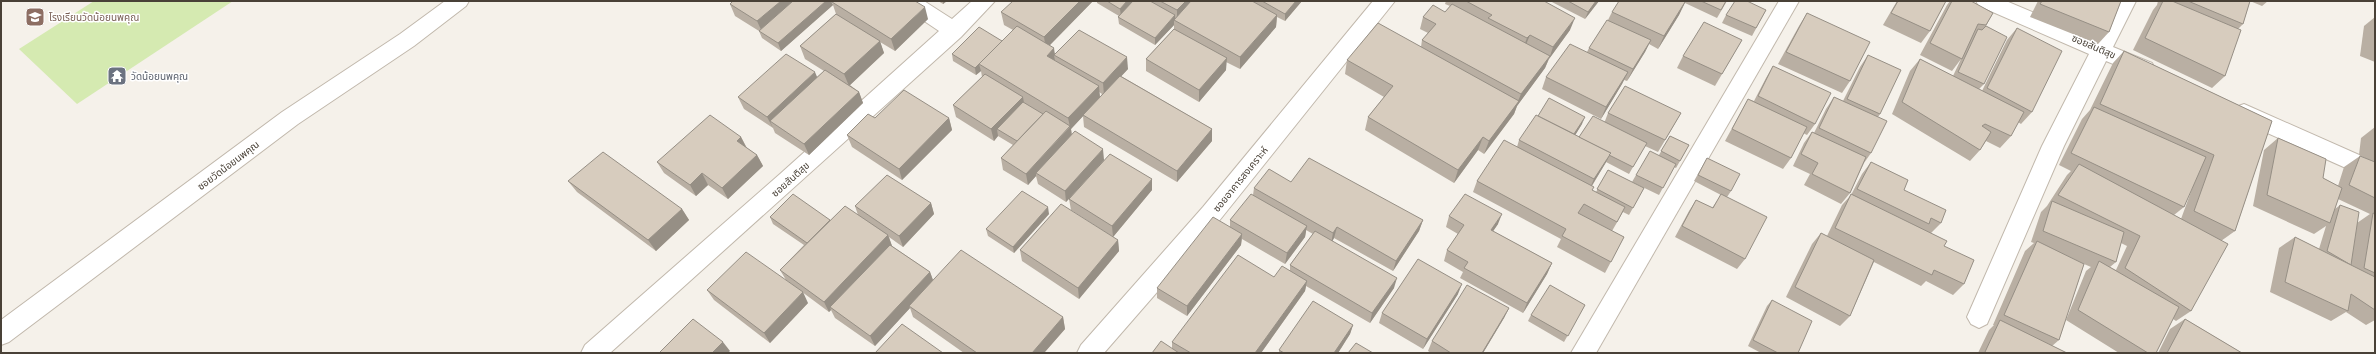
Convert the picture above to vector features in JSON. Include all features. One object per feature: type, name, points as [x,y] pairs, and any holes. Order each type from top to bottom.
[{"type":"street","name":"ซอยวัดน้อยนพคุณ","points":[[1,334],[290,118],[407,40],[459,1]]},
{"type":"street","points":[[909,1],[954,30]]},
{"type":"street","name":"ซอยสันติสุข","points":[[593,353],[985,1]]},
{"type":"street","name":"ซอยอาคารสงเคราะห์","points":[[1089,353],[1211,214],[1385,1]]},
{"type":"street","points":[[1583,353],[1789,1]]},
{"type":"street","name":"ซอยสันติสุข","points":[[1986,1],[2166,78]]},
{"type":"street","points":[[1979,316],[2053,146],[2126,1]]},
{"type":"street","points":[[2224,104],[2375,172]]},
{"type":"green space","points":[[94,1],[233,1],[77,104],[19,49]]},
{"type":"building","points":[[733,1],[781,1],[757,21],[730,4]]},
{"type":"building","points":[[793,1],[826,1],[778,43],[759,31]]},
{"type":"building","points":[[915,1],[925,7],[891,39],[832,2]]},
{"type":"building","points":[[1013,1],[1080,1],[1044,37],[1001,12]]},
{"type":"building","points":[[1107,1],[1127,1],[1120,9]]},
{"type":"building","points":[[1133,1],[1150,1],[1175,15],[1155,38],[1118,17]]},
{"type":"building","points":[[1160,1],[1186,1],[1177,10]]},
{"type":"building","points":[[1191,1],[1252,1],[1277,15],[1240,57],[1174,20]]},
{"type":"building","points":[[1262,1],[1296,1],[1285,14]]},
{"type":"building","points":[[1466,1],[1544,1],[1575,18],[1553,47],[1530,35],[1527,38],[1488,18],[1492,15]]},
{"type":"building","points":[[1568,1],[1596,1],[1588,12]]},
{"type":"building","points":[[1619,1],[1685,2],[1664,36],[1612,12]]},
{"type":"building","points":[[1701,1],[1726,1],[1721,10]]},
{"type":"building","points":[[1735,1],[1747,1],[1766,10],[1756,28],[1726,15]]},
{"type":"building","points":[[1898,1],[1946,1],[1930,31],[1891,13]]},
{"type":"building","points":[[1952,1],[1971,1],[1993,13],[1986,25],[1978,24],[1962,59],[1930,43]]},
{"type":"building","points":[[2042,1],[2121,1],[2109,32],[2040,4]]},
{"type":"building","points":[[2163,1],[2172,1],[2241,30],[2225,76],[2145,38]]},
{"type":"building","points":[[2188,1],[2250,1],[2243,24]]},
{"type":"building","points":[[1452,4],[1550,56],[1521,94],[1422,40],[1436,24],[1423,17],[1433,5],[1445,12]]},
{"type":"building","points":[[1807,13],[1870,42],[1850,81],[1786,52]]},
{"type":"building","points":[[836,14],[880,41],[844,74],[800,46]]},
{"type":"building","points":[[1607,20],[1651,40],[1633,69],[1589,48]]},
{"type":"building","points":[[1704,22],[1742,40],[1722,74],[1683,56]]},
{"type":"building","points":[[1378,23],[1519,101],[1489,141],[1483,137],[1458,170],[1368,117],[1393,86],[1347,60]]},
{"type":"building","points":[[1017,26],[1054,48],[1047,56],[1099,86],[1068,118],[979,64]]},
{"type":"building","points":[[1986,26],[2007,37],[1984,84],[1958,72],[1978,29],[1982,30]]},
{"type":"building","points":[[979,27],[1002,41],[975,68],[952,54]]},
{"type":"building","points":[[2017,28],[2062,51],[2032,112],[1987,88]]},
{"type":"building","points":[[1174,29],[1227,58],[1199,90],[1146,59]]},
{"type":"building","points":[[1079,30],[1127,57],[1103,83],[1054,55]]},
{"type":"building","points":[[1570,44],[1628,72],[1606,107],[1546,77]]},
{"type":"building","points":[[2124,51],[2272,121],[2235,231],[2194,211],[2214,155],[2100,104]]},
{"type":"building","points":[[786,54],[815,72],[767,117],[738,97]]},
{"type":"building","points":[[1868,55],[1901,70],[1880,114],[1847,99]]},
{"type":"building","points":[[1920,59],[2024,112],[2011,136],[1985,124],[1982,126],[1991,132],[1980,150],[1902,102]]},
{"type":"building","points":[[1773,66],[1831,93],[1815,124],[1758,96]]},
{"type":"building","points":[[825,70],[859,92],[804,144],[770,121]]},
{"type":"building","points":[[985,74],[1023,97],[991,129],[953,105]]},
{"type":"building","points":[[1120,76],[1212,129],[1177,171],[1083,115]]},
{"type":"building","points":[[1625,86],[1681,113],[1665,140],[1608,113]]},
{"type":"building","points":[[904,90],[949,118],[899,169],[847,135],[868,114],[875,118]]},
{"type":"building","points":[[1834,97],[1887,121],[1871,153],[1819,128]]},
{"type":"building","points":[[1549,98],[1585,117],[1574,134],[1538,116]]},
{"type":"building","points":[[1748,99],[1807,127],[1791,158],[1732,129]]},
{"type":"building","points":[[1023,102],[1043,114],[1017,141],[997,129]]},
{"type":"building","points":[[2094,107],[2206,157],[2184,207],[2071,153]]},
{"type":"building","points":[[1046,111],[1070,126],[1026,174],[1001,158]]},
{"type":"building","points":[[710,115],[741,137],[737,141],[757,155],[722,188],[702,173],[690,185],[657,162]]},
{"type":"building","points":[[1536,115],[1611,153],[1594,179],[1519,140]]},
{"type":"building","points":[[1593,116],[1647,143],[1633,167],[1609,155],[1611,153],[1579,137]]},
{"type":"building","points":[[1075,131],[1103,149],[1065,191],[1036,173]]},
{"type":"building","points":[[1812,132],[1866,157],[1850,193],[1812,174],[1818,163],[1801,154]]},
{"type":"building","points":[[1670,136],[1689,145],[1680,161],[1661,151]]},
{"type":"building","points":[[2278,138],[2326,159],[2323,178],[2342,188],[2330,223],[2267,195]]},
{"type":"building","points":[[1504,140],[1594,187],[1592,190],[1625,207],[1617,222],[1584,204],[1578,213],[1624,237],[1611,262],[1562,236],[1566,229],[1477,181]]},
{"type":"building","points":[[1650,151],[1676,164],[1663,188],[1636,175]]},
{"type":"building","points":[[603,152],[682,209],[648,240],[568,181]]},
{"type":"building","points":[[1110,154],[1152,179],[1112,226],[1069,199]]},
{"type":"building","points":[[2360,156],[2375,162],[2375,198],[2349,185]]},
{"type":"building","points":[[1309,158],[1423,220],[1396,261],[1337,227],[1333,233],[1254,188],[1269,169],[1291,182]]},
{"type":"building","points":[[1707,158],[1740,174],[1731,191],[1698,175]]},
{"type":"building","points":[[1871,162],[1908,180],[1904,190],[1946,210],[1941,223],[1931,218],[1929,224],[1857,189]]},
{"type":"building","points":[[2079,164],[2228,244],[2191,311],[2125,268],[2140,236],[2058,195]]},
{"type":"building","points":[[1608,170],[1644,188],[1633,208],[1597,189]]},
{"type":"building","points":[[887,175],[931,203],[899,236],[855,206]]},
{"type":"building","points":[[1022,191],[1048,207],[1013,247],[986,229]]},
{"type":"building","points":[[793,194],[830,220],[807,243],[770,217]]},
{"type":"building","points":[[1251,194],[1307,226],[1287,253],[1230,220]]},
{"type":"building","points":[[1465,194],[1502,214],[1491,230],[1552,263],[1527,303],[1464,268],[1468,262],[1447,250],[1464,225],[1449,216]]},
{"type":"building","points":[[1721,194],[1767,217],[1745,259],[1682,226],[1696,200],[1713,208]]},
{"type":"building","points":[[1851,194],[1947,241],[1944,246],[1974,260],[1964,284],[1934,270],[1932,275],[1835,228]]},
{"type":"building","points":[[2052,201],[2124,232],[2116,262],[2043,231]]},
{"type":"building","points":[[1061,204],[1118,240],[1078,288],[1020,250]]},
{"type":"building","points":[[2340,205],[2359,212],[2351,265],[2327,251]]},
{"type":"building","points":[[845,206],[888,235],[824,302],[780,270]]},
{"type":"building","points":[[2373,213],[2375,214],[2375,273],[2364,268]]},
{"type":"building","points":[[1213,217],[1242,234],[1187,306],[1157,288]]},
{"type":"building","points":[[1315,231],[1397,278],[1372,313],[1290,265]]},
{"type":"building","points":[[1821,233],[1874,260],[1850,316],[1795,287]]},
{"type":"building","points":[[2295,237],[2375,277],[2375,310],[2351,294],[2348,311],[2285,282]]},
{"type":"building","points":[[2037,241],[2084,264],[2059,340],[2004,315]]},
{"type":"building","points":[[890,245],[930,272],[870,336],[830,307]]},
{"type":"building","points":[[961,250],[1063,317],[1032,353],[977,353],[909,306]]},
{"type":"building","points":[[746,252],[803,292],[764,333],[707,290]]},
{"type":"building","points":[[1238,255],[1274,277],[1282,266],[1307,281],[1255,353],[1191,353],[1172,342]]},
{"type":"building","points":[[1418,259],[1462,284],[1427,339],[1382,313]]},
{"type":"building","points":[[2099,261],[2179,307],[2156,353],[2148,353],[2078,310]]},
{"type":"building","points":[[1467,285],[1509,308],[1482,353],[1451,353],[1432,341]]},
{"type":"building","points":[[1550,285],[1585,305],[1568,336],[1531,315]]},
{"type":"building","points":[[1772,300],[1812,321],[1798,353],[1778,353],[1753,340]]},
{"type":"building","points":[[1313,301],[1353,325],[1334,353],[1284,353],[1279,350]]},
{"type":"building","points":[[693,319],[723,342],[712,353],[659,353]]},
{"type":"building","points":[[2185,319],[2242,353],[2167,353]]},
{"type":"building","points":[[2000,320],[2067,353],[1986,353],[1985,352]]},
{"type":"building","points":[[902,324],[943,353],[875,353]]},
{"type":"building","points":[[1161,341],[1179,353],[1152,353]]},
{"type":"building","points":[[1356,343],[1373,353],[1348,353]]},
{"type":"place","name":"โรงเรียนวัดน้อยนพคุณ","points":[[35,17]]},
{"type":"place","name":"วัดน้อยนพคุณ","points":[[117,76]]}]
